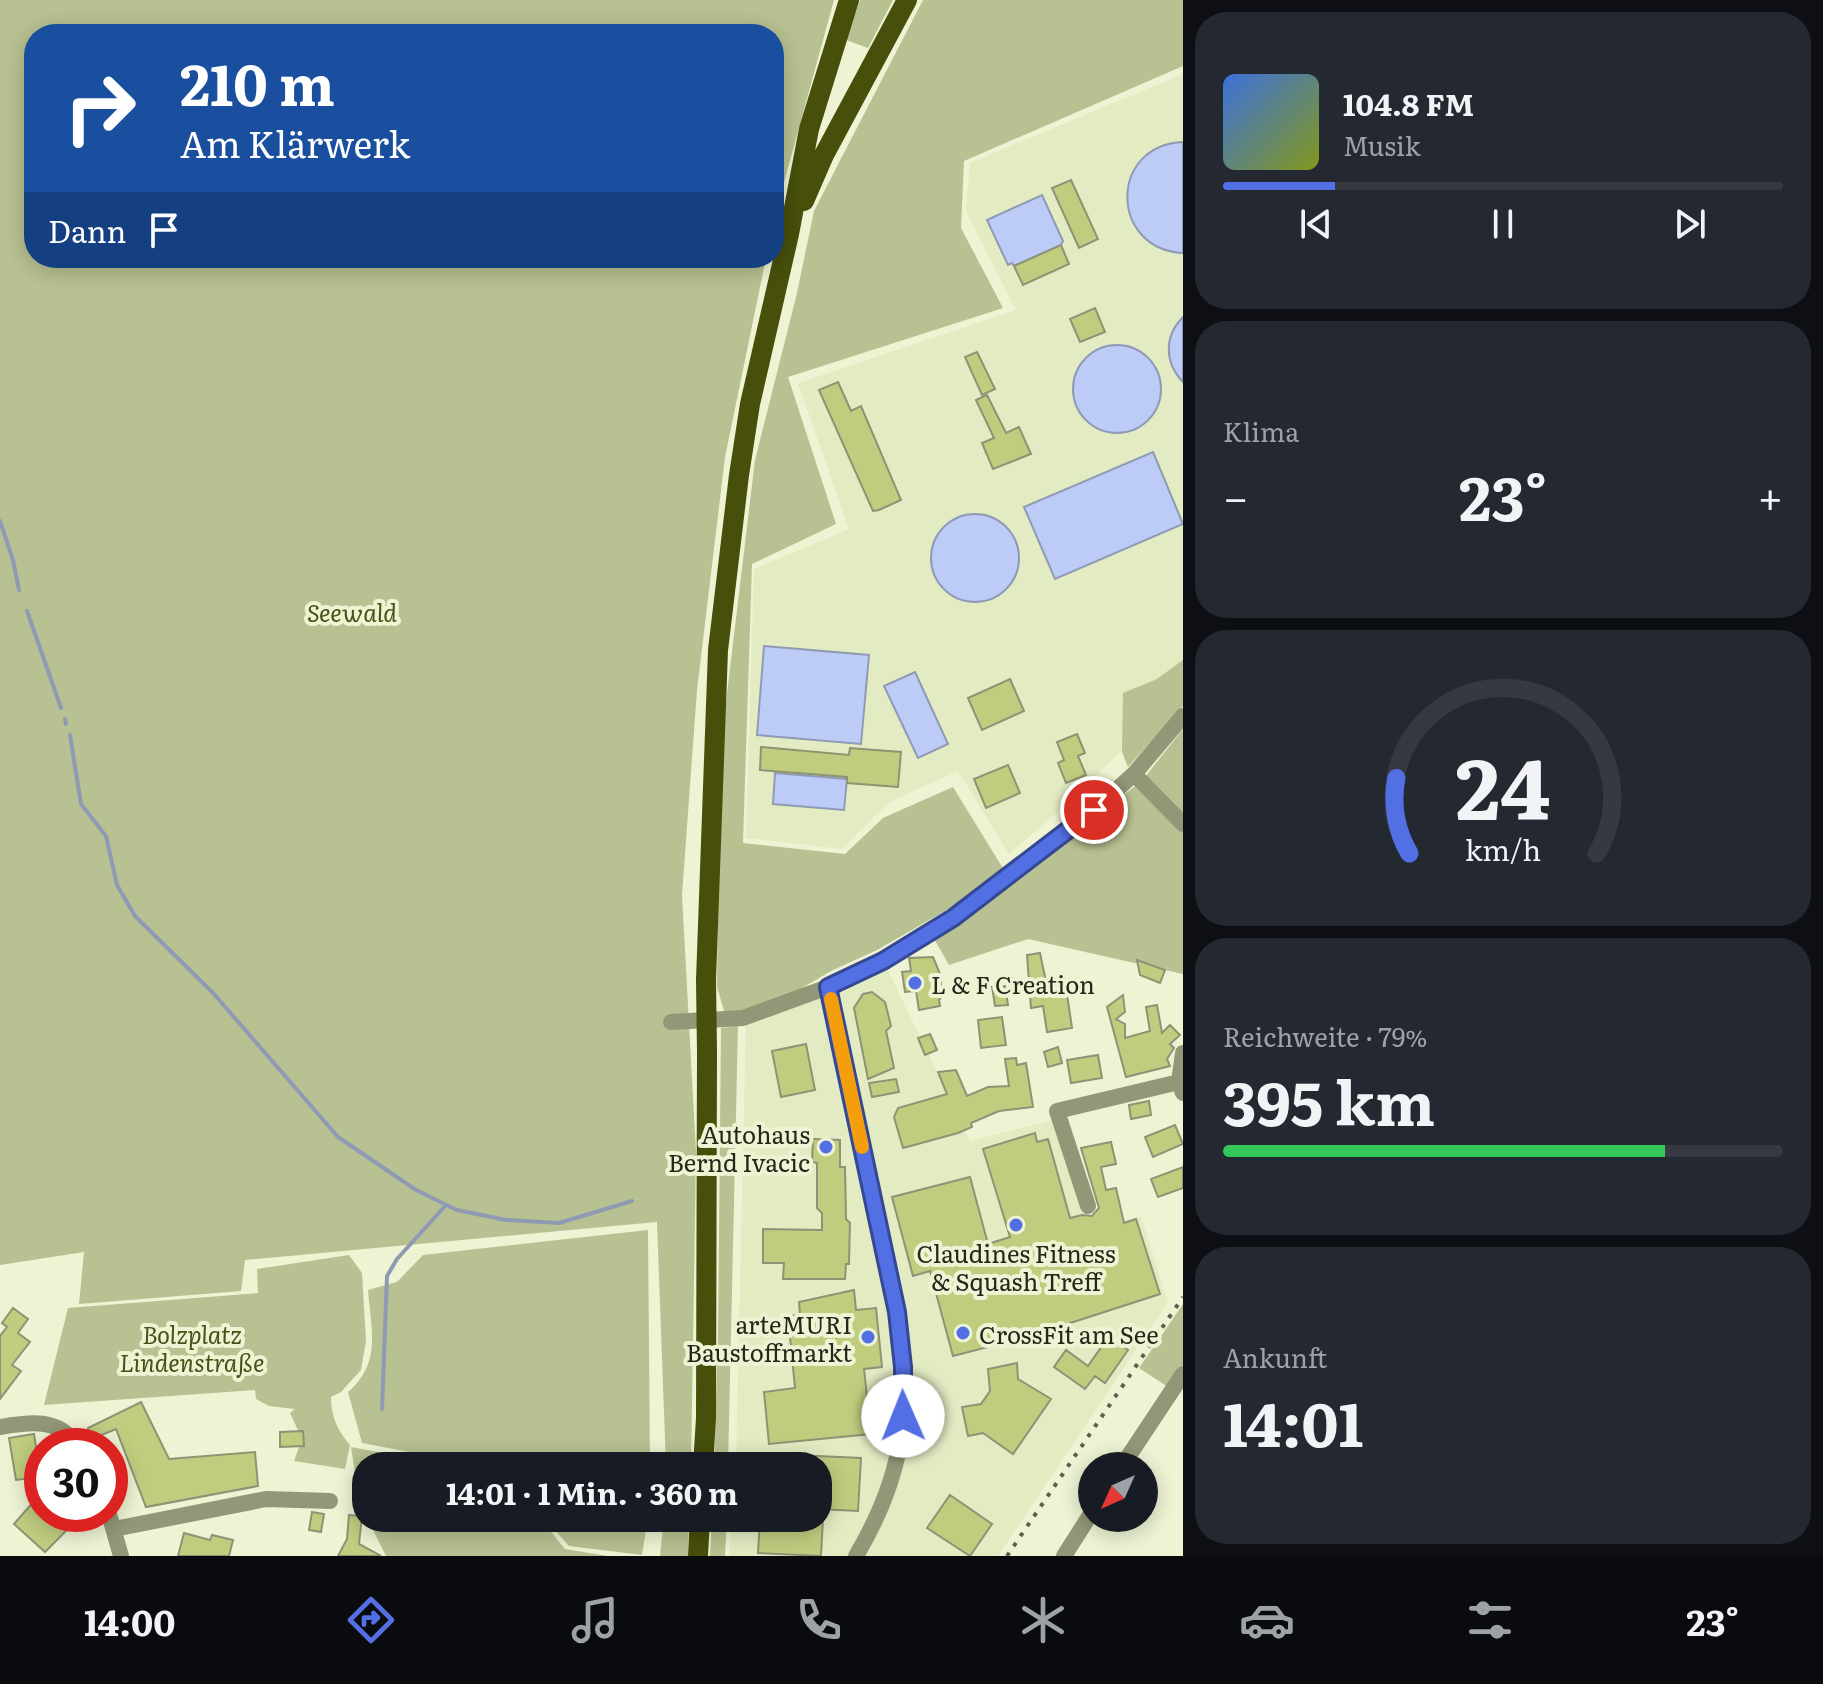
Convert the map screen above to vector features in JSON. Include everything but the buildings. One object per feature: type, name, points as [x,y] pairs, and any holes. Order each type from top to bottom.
[{"type":"main road","points":[[784,256],[809,129],[849,0]]},
{"type":"main road","points":[[789,234],[824,155],[907,0]]},
{"type":"main road","points":[[704,1452],[706,980],[720,636],[750,404],[781,268]]},
{"type":"main road","points":[[698,1556],[699,1532]]},
{"type":"street","points":[[671,1022],[743,1018],[828,987],[883,961],[953,918],[1074,828],[1134,774],[1183,716]]},
{"type":"street","points":[[1134,774],[1183,824]]},
{"type":"street","points":[[828,987],[897,1312],[903,1367],[903,1416],[897,1462],[885,1502],[856,1556]]},
{"type":"street","points":[[1088,1206],[1057,1111],[1181,1088],[1183,1053]]},
{"type":"street","points":[[1131,1452],[1183,1374]]},
{"type":"street","points":[[0,1427],[35,1421],[57,1428]]},
{"type":"street","points":[[128,1519],[266,1499],[330,1501]]},
{"type":"street","points":[[114,1532],[121,1556]]},
{"type":"street","points":[[1064,1556],[1079,1532]]},
{"type":"shaded area","points":[[1183,74],[1183,690],[1069,802],[1009,854],[958,771],[889,802],[842,849],[746,838],[754,569],[849,529],[798,383],[1016,310],[966,211],[970,163]]},
{"type":"shaded area","points":[[884,962],[970,1141],[1058,1119],[1092,1227],[1141,1217],[1168,1302],[998,1556],[729,1556],[731,1532],[832,1532],[832,1452],[736,1452],[746,1020]]},
{"type":"green space","name":"Seewald","points":[[0,0],[834,0],[784,182],[784,24],[24,24],[24,268],[764,268],[725,457],[697,690],[682,895],[696,1152],[691,1452],[665,1452],[657,1222],[245,1260],[241,1291],[79,1304],[84,1252],[0,1265]]},
{"type":"green space","points":[[860,0],[893,0],[868,48],[846,40]]},
{"type":"green space","points":[[923,0],[1183,0],[1183,66],[964,161],[961,228],[1003,308],[788,377],[836,524],[752,564],[743,843],[845,854],[883,818],[953,787],[1004,870],[945,911],[877,950],[831,971],[775,1004],[740,1015],[724,1011],[717,987],[720,752],[755,460],[814,211]]},
{"type":"green space","points":[[1183,660],[1183,706],[1128,767],[1122,752],[1123,693],[1157,679]]},
{"type":"green space","points":[[1183,729],[1183,974],[1028,939],[949,965],[932,935],[1141,782]]},
{"type":"green space","points":[[738,1026],[728,1452],[714,1452],[721,1028]]},
{"type":"green space","points":[[648,1230],[650,1452],[409,1452],[362,1443],[348,1392],[359,1381],[370,1357],[372,1332],[368,1290],[397,1282],[423,1255]]},
{"type":"green space","name":"Bolzplatz Lindenstraße","points":[[349,1255],[362,1273],[366,1341],[361,1370],[341,1392],[331,1397],[336,1423],[350,1445],[345,1469],[294,1461],[302,1439],[290,1413],[295,1409],[269,1406],[256,1399],[255,1390],[44,1405],[68,1308],[258,1293],[257,1269]]},
{"type":"green space","points":[[1183,1304],[1183,1365],[1168,1387],[1139,1368]]},
{"type":"green space","points":[[351,1447],[378,1452],[352,1452]]},
{"type":"green space","points":[[374,1532],[551,1532],[565,1549],[608,1556],[386,1556]]},
{"type":"green space","points":[[556,1532],[646,1532],[642,1555],[569,1546]]},
{"type":"green space","points":[[663,1532],[689,1532],[688,1556],[660,1556]]},
{"type":"green space","points":[[711,1532],[726,1532],[725,1556],[710,1556]]},
{"type":"water","points":[[1183,142],[1182,253],[1158,247],[1141,234],[1131,216],[1127,197],[1131,177],[1141,160],[1159,147]]},
{"type":"water","points":[[1042,195],[1063,241],[1061,245],[1014,266],[1012,263],[1008,265],[987,220]]},
{"type":"water","points":[[1183,317],[1183,382],[1172,366],[1169,349],[1172,332]]},
{"type":"water","points":[[1117,345],[1134,349],[1148,358],[1157,372],[1161,389],[1157,406],[1148,420],[1134,429],[1117,433],[1100,429],[1086,420],[1077,406],[1073,389],[1077,372],[1086,358],[1100,349]]},
{"type":"water","points":[[1153,452],[1183,524],[1055,579],[1024,507]]},
{"type":"water","points":[[975,514],[992,518],[1006,527],[1015,541],[1019,558],[1015,575],[1006,589],[992,598],[975,602],[958,598],[944,589],[935,575],[931,558],[935,541],[944,527],[958,518]]},
{"type":"water","points":[[764,646],[869,655],[861,744],[757,735]]},
{"type":"water","points":[[915,672],[948,744],[918,758],[884,686]]},
{"type":"water","points":[[775,773],[847,779],[844,810],[773,804]]},
{"type":"waterway","points":[[0,521],[19,590]]},
{"type":"waterway","points":[[27,611],[61,708]]},
{"type":"waterway","points":[[65,719],[66,724]]},
{"type":"waterway","points":[[70,735],[81,804],[106,836],[117,885],[135,916],[214,994],[338,1137],[416,1190],[457,1210],[506,1220],[559,1223],[632,1201]]},
{"type":"waterway","points":[[382,1409],[387,1276],[397,1259],[446,1205]]},
{"type":"railway","points":[[1007,1556],[1183,1297]]},
{"type":"slow traffic","points":[[831,999],[862,1147]]},
{"type":"place","name":"L & F Creation","points":[[915,983]]},
{"type":"place","name":"Autohaus Bernd Ivacic","points":[[826,1147]]},
{"type":"place","name":"Claudines Fitness & Squash Treff","points":[[1016,1225]]},
{"type":"place","name":"CrossFit am See","points":[[963,1333]]},
{"type":"place","name":"arteMURI Baustoffmarkt","points":[[868,1337]]},
{"type":"route","points":[[903,1416],[903,1367],[897,1312],[828,987],[883,961],[953,918],[1094,810]]}]
